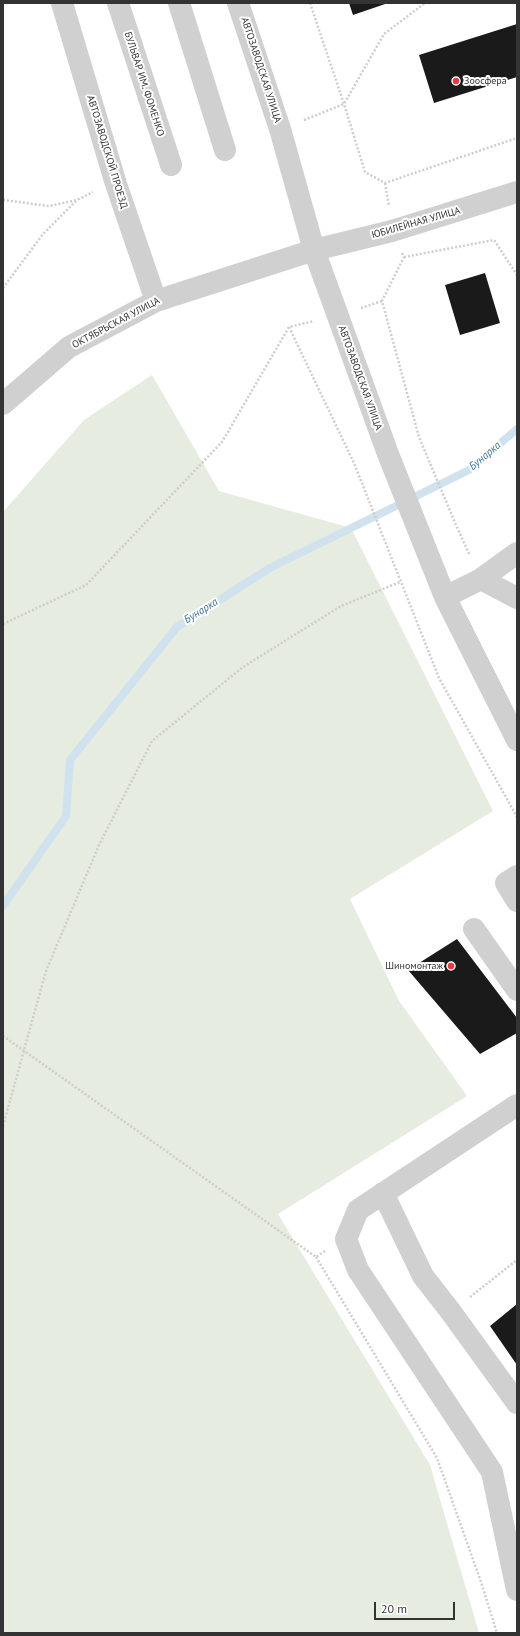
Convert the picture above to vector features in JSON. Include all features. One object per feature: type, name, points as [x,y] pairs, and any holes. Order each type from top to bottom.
[{"type":"street","name":"АВТОЗАВОДСКОЙ ПРОЕЗД","points":[[62,3],[116,184],[156,301]]},
{"type":"street","name":"БУЛЬВАР ИМ. ФОМЕНКО","points":[[118,3],[171,165]]},
{"type":"street","points":[[179,3],[225,150]]},
{"type":"street","name":"АВТОЗАВОДСКАЯ УЛИЦА","points":[[238,3],[280,128],[314,250],[422,544],[444,597],[517,740]]},
{"type":"street","name":"ЮБИЛЕЙНАЯ УЛИЦА","points":[[314,250],[392,231],[517,192]]},
{"type":"street","name":"ОКТЯБРЬСКАЯ УЛИЦА","points":[[3,404],[69,348],[156,301],[314,250]]},
{"type":"street","points":[[444,597],[481,579],[517,553]]},
{"type":"street","points":[[481,579],[517,598]]},
{"type":"street","points":[[517,876],[506,883],[517,901]]},
{"type":"street","points":[[474,928],[517,990]]},
{"type":"street","points":[[517,1106],[358,1210],[346,1239],[358,1270],[492,1472],[517,1590]]},
{"type":"street","points":[[383,1193],[423,1276],[517,1403]]},
{"type":"path","points":[[310,3],[365,172],[385,183],[517,138]]},
{"type":"path","points":[[344,104],[384,34],[425,3]]},
{"type":"path","points":[[385,183],[392,231],[404,257]]},
{"type":"path","points":[[3,200],[49,206],[77,200],[95,191]]},
{"type":"path","points":[[3,288],[43,234],[77,200]]},
{"type":"path","points":[[404,257],[494,240],[517,275]]},
{"type":"path","points":[[404,257],[382,300],[419,437],[456,526],[481,579]]},
{"type":"path","points":[[3,624],[86,585],[222,442],[289,327],[354,463],[439,678],[517,817]]},
{"type":"path","points":[[3,1126],[46,971],[99,845],[152,741],[243,667],[341,606],[400,582]]},
{"type":"path","points":[[3,1036],[316,1257],[436,1458],[481,1582],[497,1633]]},
{"type":"path","points":[[316,1257],[346,1239]]},
{"type":"path","points":[[451,1312],[517,1260]]},
{"type":"shaded area","points":[[152,375],[219,491],[351,528],[493,811],[350,899],[399,1001],[467,1096],[278,1214],[430,1465],[479,1633],[3,1633],[3,512],[84,420]]},
{"type":"building","points":[[349,3],[388,3],[353,15]]},
{"type":"building","points":[[517,24],[517,77],[434,103],[419,55]]},
{"type":"building","points":[[485,273],[500,323],[460,335],[445,285]]},
{"type":"building","points":[[457,939],[517,1018],[517,1033],[480,1054],[408,970]]},
{"type":"building","points":[[517,1304],[517,1365],[490,1326]]},
{"type":"waterway","name":"Бунарка","points":[[3,906],[66,816],[70,760],[177,627],[270,568],[469,470],[517,429]]},
{"type":"place","name":"Зоосфера","points":[[456,81]]},
{"type":"place","name":"Шиномонтаж","points":[[451,966]]}]
